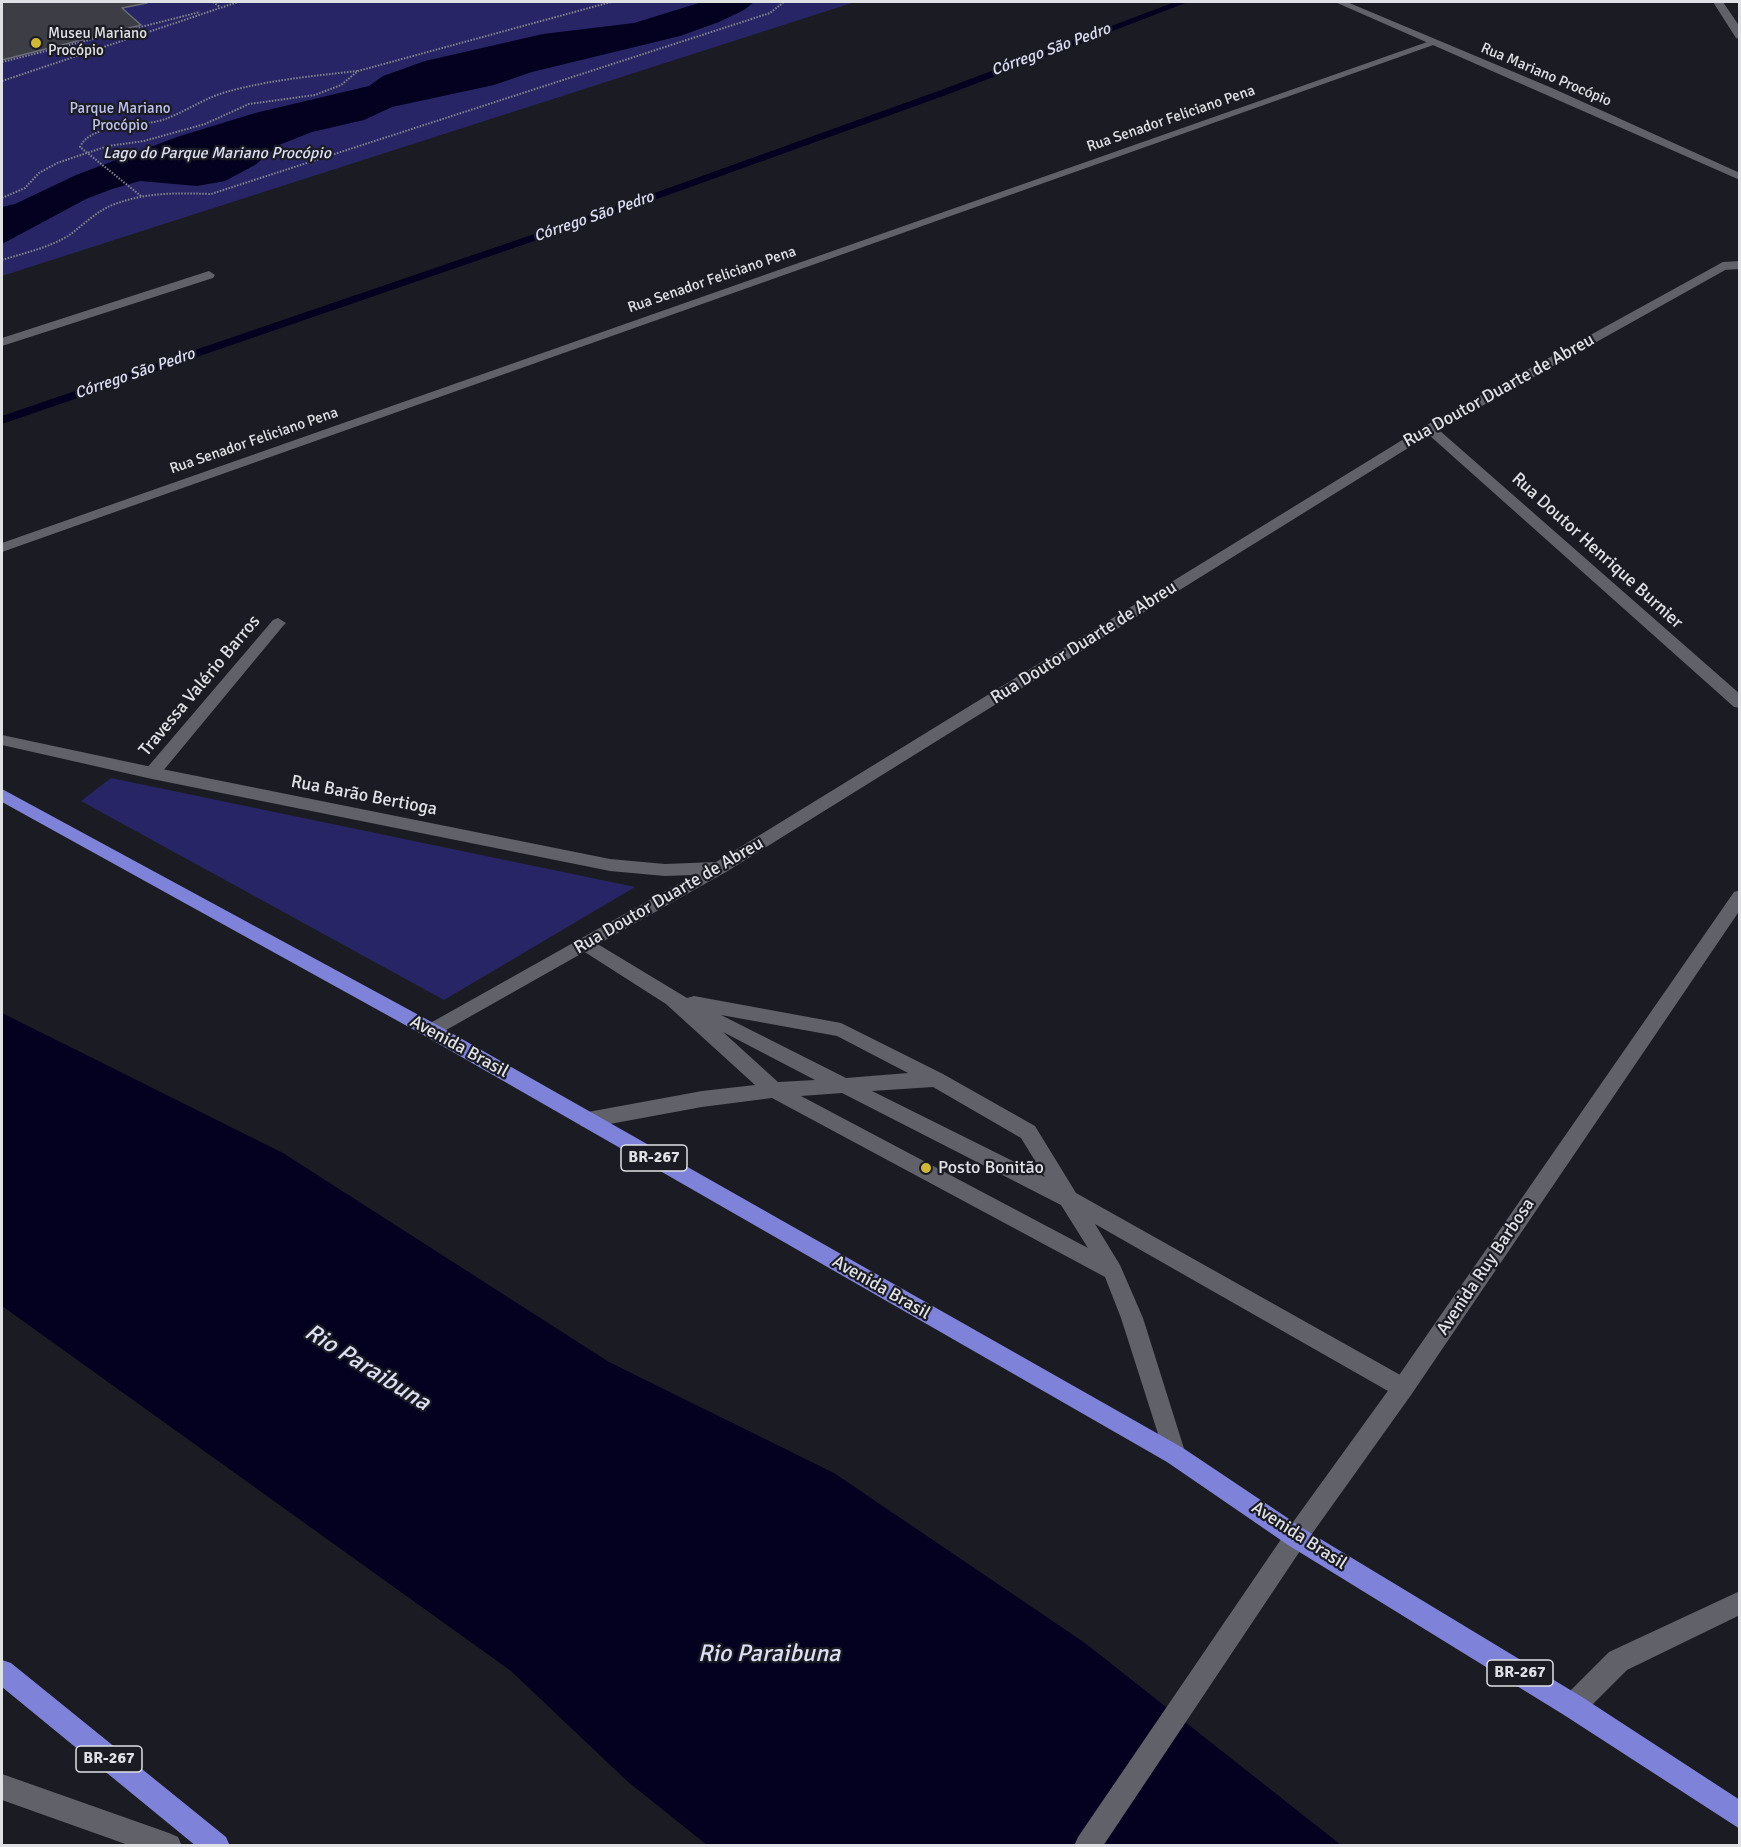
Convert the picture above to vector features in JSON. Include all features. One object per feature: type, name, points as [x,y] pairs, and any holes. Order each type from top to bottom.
[{"type":"highway","name":"Avenida Brasil","points":[[2,795],[432,1031],[1175,1455],[1296,1537],[1573,1706],[1740,1816]]},
{"type":"highway","name":"BR-267","points":[[2,1672],[217,1845]]},
{"type":"street","name":"Rua Mariano Procópio","points":[[1340,2],[1548,90],[1740,177]]},
{"type":"street","points":[[1718,2],[1740,36]]},
{"type":"street","name":"Rua Senador Feliciano Pena","points":[[2,548],[1434,43]]},
{"type":"street","name":"Rua Doutor Duarte de Abreu","points":[[432,1031],[720,868],[1430,429],[1723,266],[1740,265]]},
{"type":"street","points":[[2,342],[209,275]]},
{"type":"street","name":"Rua Doutor Henrique Burnier","points":[[1430,429],[1740,703]]},
{"type":"street","name":"Travessa Valério Barros","points":[[152,774],[279,623]]},
{"type":"street","name":"Rua Barão Bertioga","points":[[2,741],[152,774],[610,865],[665,870],[720,868]]},
{"type":"street","name":"Avenida Ruy Barbosa","points":[[1087,1845],[1296,1537],[1403,1388],[1740,896]]},
{"type":"street","points":[[586,944],[673,999],[1069,1199],[1403,1388]]},
{"type":"street","points":[[673,999],[841,1030],[936,1079],[1028,1132],[1113,1271],[1132,1318],[1175,1455]]},
{"type":"street","points":[[673,999],[774,1090],[1113,1271]]},
{"type":"street","points":[[588,1120],[702,1099],[774,1090],[848,1087],[936,1079]]},
{"type":"street","points":[[1573,1706],[1618,1661],[1740,1602]]},
{"type":"street","points":[[2,1787],[169,1845]]},
{"type":"path","points":[[213,2],[221,7]]},
{"type":"path","points":[[2,81],[238,2]]},
{"type":"path","points":[[141,196],[80,147],[83,140],[97,132],[167,119],[198,102],[227,92],[282,80],[358,70],[611,2]]},
{"type":"path","points":[[2,260],[47,246],[67,236],[92,216],[117,203],[158,193],[211,194],[770,13],[784,2]]},
{"type":"path","points":[[2,62],[221,7]]},
{"type":"path","points":[[2,198],[25,188],[39,173],[57,163],[108,146],[144,141],[205,124],[249,104],[315,95],[341,85],[358,70]]},
{"type":"green space","name":"Parque Mariano Procópio","points":[[2,2],[855,2],[2,276]]},
{"type":"green space","points":[[111,778],[635,887],[444,1000],[81,801]]},
{"type":"water","name":"Lago do Parque Mariano Procópio","points":[[702,2],[754,2],[744,10],[719,22],[680,36],[532,72],[494,85],[392,107],[364,120],[312,132],[279,145],[255,165],[225,181],[197,186],[140,181],[112,189],[86,199],[2,244],[2,207],[15,204],[76,175],[177,137],[255,113],[369,86],[383,76],[425,61],[543,34],[634,23]]},
{"type":"water","name":"Rio Paraibuna","points":[[2,1013],[283,1153],[609,1362],[834,1473],[1085,1643],[1341,1845],[707,1845],[627,1781],[511,1671],[2,1306]]},
{"type":"building","name":"Museu Mariano Procópio","points":[[2,2],[147,3],[122,8],[141,25],[2,60]]},
{"type":"waterway","name":"Córrego São Pedro","points":[[2,420],[667,192],[945,92],[1183,2]]},
{"type":"place","name":"Museu Mariano Procópio","points":[[36,43]]},
{"type":"place","name":"Posto Bonitão","points":[[926,1168]]}]
